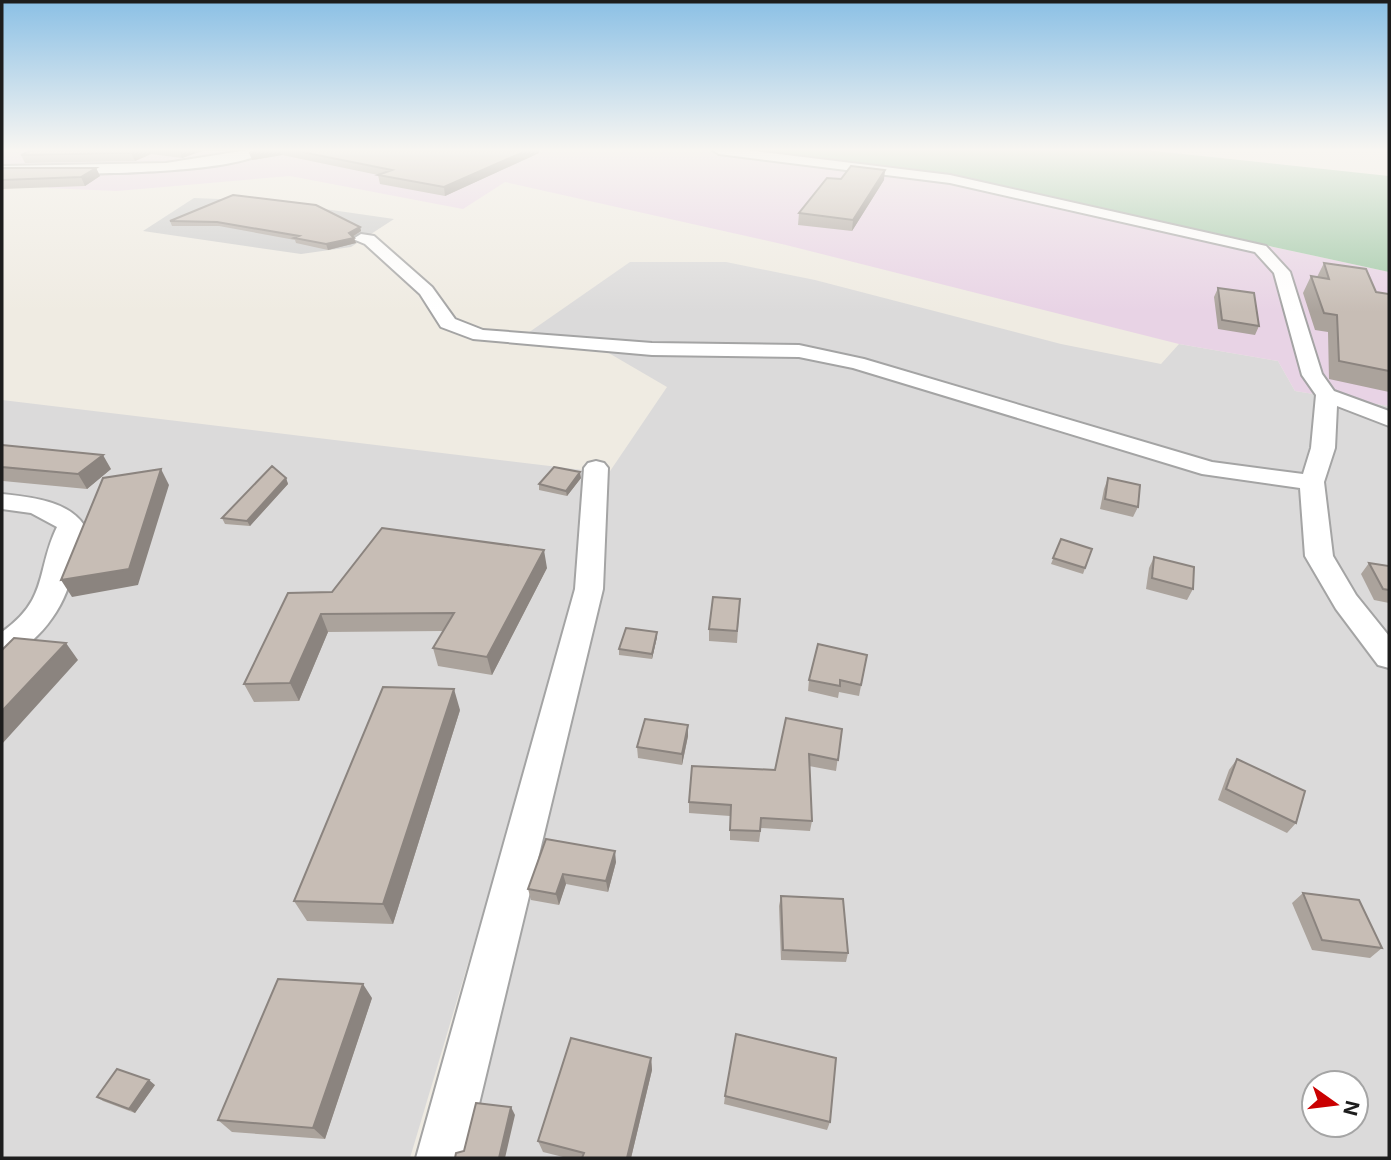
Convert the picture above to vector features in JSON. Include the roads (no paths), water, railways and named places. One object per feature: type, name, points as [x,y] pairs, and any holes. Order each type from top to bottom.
[{"type":"street","points":[[1061,204],[1260,249],[1282,272],[1312,375],[1327,395],[1389,419]]},
{"type":"street","points":[[362,239],[369,239],[426,291],[448,323],[480,335],[652,349],[799,351],[857,363],[1210,469],[1312,482]]},
{"type":"street","points":[[1327,395],[1322,448],[1312,482],[1319,556],[1346,602],[1389,657]]},
{"type":"street","points":[[441,1158],[589,589],[596,468]]},
{"type":"street","points":[[2,502],[25,504],[61,515],[71,525],[60,548],[58,574],[44,607],[24,631],[2,647]]}]
